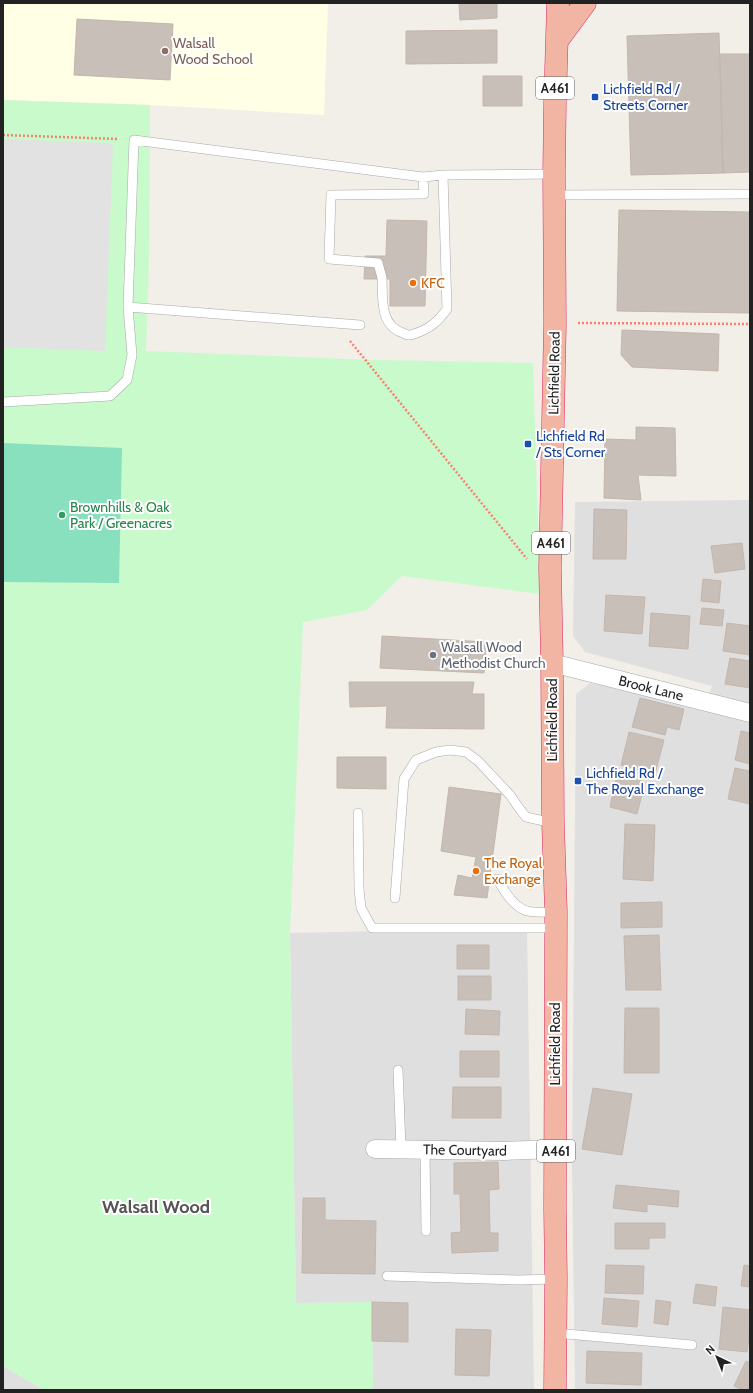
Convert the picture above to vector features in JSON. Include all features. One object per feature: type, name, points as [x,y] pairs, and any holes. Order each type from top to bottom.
[{"type":"highway","name":"Lichfield Road","points":[[555,1390],[555,920],[550,588],[556,323],[554,174],[558,3]]},
{"type":"highway","points":[[557,40],[585,3]]},
{"type":"street","name":"Brook Lane","points":[[552,663],[750,713]]},
{"type":"street","name":"The Courtyard","points":[[375,1149],[504,1151],[556,1149]]},
{"type":"lane","points":[[3,402],[110,396],[127,380],[132,355],[128,307],[134,140],[423,177],[443,175],[554,174]]},
{"type":"lane","points":[[423,177],[424,194],[331,195],[329,259],[378,263],[382,276],[383,306],[387,322],[395,331],[409,336],[425,331],[439,320],[447,309],[443,175]]},
{"type":"lane","points":[[555,195],[750,194]]},
{"type":"lane","points":[[128,307],[360,325]]},
{"type":"lane","points":[[395,898],[404,779],[416,760],[436,752],[450,750],[466,752],[478,761],[510,795],[526,817],[553,823]]},
{"type":"lane","points":[[358,813],[361,908],[372,928],[555,920]]},
{"type":"lane","points":[[497,879],[507,895],[516,905],[528,911],[555,920]]},
{"type":"lane","points":[[398,1070],[401,1149]]},
{"type":"lane","points":[[425,1150],[426,1231]]},
{"type":"lane","points":[[387,1276],[518,1280],[556,1279]]},
{"type":"lane","points":[[555,1333],[692,1345]]},
{"type":"path","points":[[3,135],[134,140]]},
{"type":"path","points":[[336,323],[550,588]]},
{"type":"path","points":[[556,323],[750,324]]},
{"type":"shaded area","name":"Walsall Wood School","points":[[3,3],[328,3],[324,115],[150,105],[3,100]]},
{"type":"shaded area","points":[[3,139],[108,143],[113,147],[105,351],[3,347]]},
{"type":"shaded area","points":[[750,500],[750,1390],[575,1390],[572,1164],[576,694],[590,683],[704,706],[712,686],[585,652],[573,636],[575,502]]},
{"type":"shaded area","points":[[527,928],[534,1390],[373,1390],[372,1302],[296,1303],[290,933]]},
{"type":"shaded area","points":[[3,1366],[44,1390],[3,1390]]},
{"type":"green space","points":[[3,100],[150,105],[149,263],[146,351],[375,360],[533,363],[540,594],[402,576],[367,610],[303,622],[290,933],[296,1303],[372,1302],[373,1390],[44,1390],[3,1366]]},
{"type":"green space","name":"Brownhills & Oak Park / Greenacres","points":[[3,443],[122,448],[119,583],[3,582]]},
{"type":"building","points":[[459,3],[497,3],[497,18],[460,20]]},
{"type":"building","points":[[77,19],[173,24],[170,80],[74,75]]},
{"type":"building","points":[[497,30],[497,63],[406,64],[406,31]]},
{"type":"building","points":[[719,33],[723,173],[631,175],[627,36]]},
{"type":"building","points":[[720,54],[750,54],[750,172],[723,173]]},
{"type":"building","points":[[483,76],[522,76],[522,106],[483,106]]},
{"type":"building","points":[[619,210],[750,212],[750,313],[617,311]]},
{"type":"building","points":[[387,220],[427,221],[425,306],[390,306],[390,279],[364,279],[365,256],[386,256]]},
{"type":"building","points":[[622,330],[719,334],[718,371],[632,367],[621,355]]},
{"type":"building","points":[[636,427],[675,428],[676,476],[638,475],[641,500],[604,498],[605,439],[636,440]]},
{"type":"building","points":[[594,509],[627,510],[626,559],[593,559]]},
{"type":"building","points":[[742,543],[745,569],[715,573],[711,546]]},
{"type":"building","points":[[703,579],[721,581],[719,603],[701,601]]},
{"type":"building","points":[[606,595],[645,597],[642,634],[604,631]]},
{"type":"building","points":[[702,608],[724,610],[722,626],[700,624]]},
{"type":"building","points":[[651,613],[690,616],[688,649],[649,646]]},
{"type":"building","points":[[727,623],[750,626],[750,655],[723,651]]},
{"type":"building","name":"Walsall Wood Methodist Church","points":[[382,636],[486,642],[484,673],[380,668]]},
{"type":"building","points":[[730,658],[750,661],[750,688],[725,684]]},
{"type":"building","points":[[349,682],[474,682],[472,694],[484,694],[484,729],[386,728],[387,706],[350,707]]},
{"type":"building","points":[[640,698],[684,709],[679,730],[667,727],[665,735],[632,727]]},
{"type":"building","points":[[741,731],[750,733],[750,764],[735,760]]},
{"type":"building","points":[[629,732],[664,740],[655,774],[621,765]]},
{"type":"building","points":[[337,757],[386,757],[386,789],[337,788]]},
{"type":"building","points":[[735,768],[750,771],[750,804],[728,799]]},
{"type":"building","points":[[617,775],[645,782],[637,814],[610,807]]},
{"type":"building","points":[[449,787],[501,794],[487,898],[454,895],[458,875],[472,878],[476,857],[441,851]]},
{"type":"building","points":[[625,824],[655,825],[653,881],[623,879]]},
{"type":"building","points":[[662,902],[662,927],[621,928],[621,903]]},
{"type":"building","points":[[659,935],[661,990],[626,990],[624,936]]},
{"type":"building","points":[[457,945],[489,945],[489,969],[457,969]]},
{"type":"building","points":[[458,976],[491,976],[491,1000],[458,1000]]},
{"type":"building","points":[[625,1008],[659,1008],[659,1073],[624,1073]]},
{"type":"building","points":[[466,1009],[500,1011],[499,1035],[465,1034]]},
{"type":"building","points":[[460,1051],[499,1051],[499,1077],[460,1077]]},
{"type":"building","points":[[453,1087],[501,1087],[501,1118],[452,1118]]},
{"type":"building","points":[[593,1088],[632,1094],[622,1155],[582,1149]]},
{"type":"building","points":[[498,1162],[499,1189],[489,1190],[490,1233],[498,1233],[498,1251],[452,1253],[451,1233],[461,1232],[460,1194],[454,1194],[454,1163]]},
{"type":"building","points":[[616,1185],[679,1191],[678,1207],[647,1204],[647,1212],[613,1208]]},
{"type":"building","points":[[303,1198],[325,1198],[325,1220],[376,1221],[375,1274],[302,1273]]},
{"type":"building","points":[[615,1223],[665,1223],[665,1238],[649,1238],[649,1249],[615,1249]]},
{"type":"building","points":[[606,1265],[644,1266],[643,1294],[605,1293]]},
{"type":"building","points":[[744,1265],[750,1266],[750,1287],[741,1286]]},
{"type":"building","points":[[696,1284],[717,1287],[715,1306],[693,1303]]},
{"type":"building","points":[[604,1298],[639,1301],[637,1327],[602,1324]]},
{"type":"building","points":[[656,1300],[671,1302],[668,1325],[654,1323]]},
{"type":"building","points":[[372,1302],[408,1303],[408,1342],[372,1341]]},
{"type":"building","points":[[723,1307],[750,1310],[750,1331],[747,1352],[719,1349]]},
{"type":"building","points":[[456,1329],[491,1330],[489,1376],[455,1375]]},
{"type":"building","points":[[587,1351],[642,1353],[641,1385],[586,1383]]},
{"type":"building","points":[[746,1361],[750,1363],[750,1390],[743,1390],[734,1386]]},
{"type":"place","name":"Walsall Wood School","points":[[165,51]]},
{"type":"place","name":"Lichfield Rd / Streets Corner","points":[[595,97]]},
{"type":"place","name":"KFC","points":[[413,283]]},
{"type":"place","name":"Lichfield Rd / Sts Corner","points":[[528,444]]},
{"type":"place","name":"Brownhills & Oak Park / Greenacres","points":[[62,515]]},
{"type":"place","name":"Walsall Wood Methodist Church","points":[[433,655]]},
{"type":"place","name":"Lichfield Rd / The Royal Exchange","points":[[578,781]]},
{"type":"place","name":"The Royal Exchange","points":[[476,871]]},
{"type":"district","name":"Walsall Wood","points":[[156,1207]]}]
